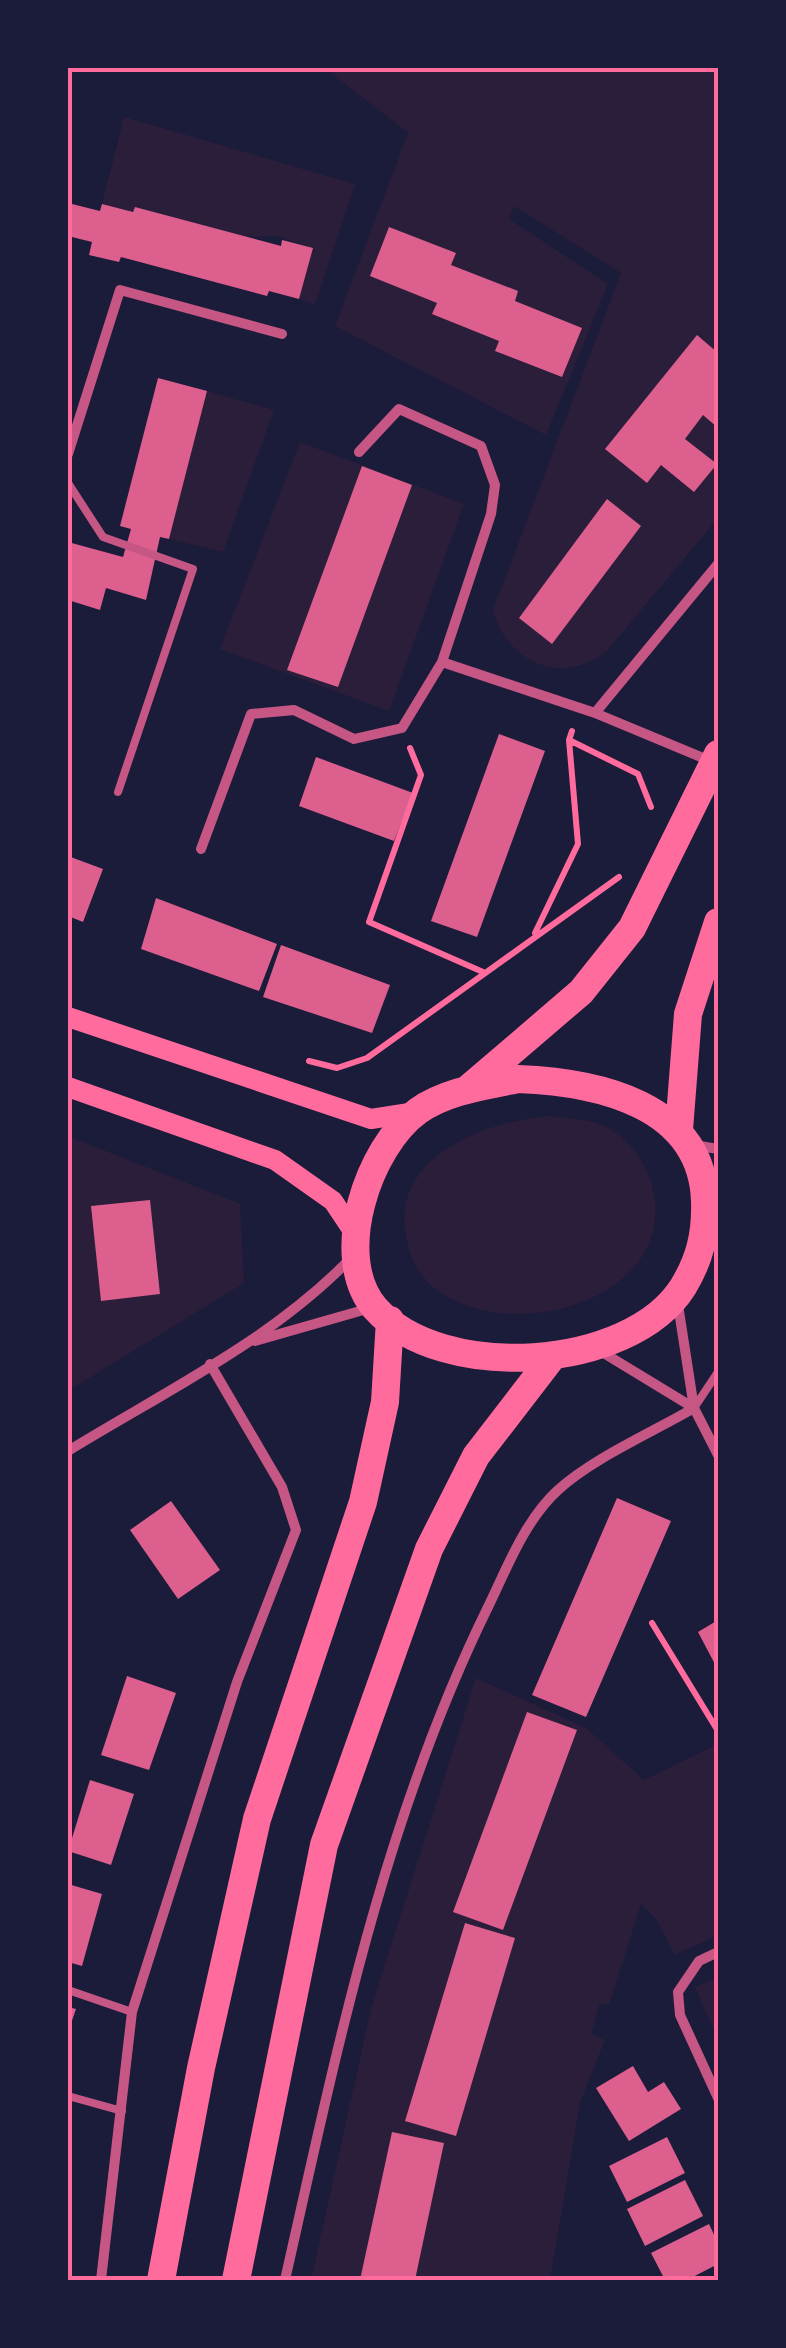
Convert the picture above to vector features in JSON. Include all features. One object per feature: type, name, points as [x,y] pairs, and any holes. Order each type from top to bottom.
[{"type":"highway","points":[[467,1090],[581,992],[632,928],[717,761]]},
{"type":"highway","points":[[684,1137],[688,1014],[718,922]]},
{"type":"highway","points":[[161,2280],[202,2068],[257,1819],[363,1502],[385,1402],[382,1314],[355,1244],[363,1195],[380,1155],[416,1112],[467,1090],[518,1079],[590,1087],[656,1110],[684,1137],[701,1167],[712,1218],[700,1259],[677,1296],[622,1338],[553,1356],[444,1348],[382,1314]]},
{"type":"highway","points":[[236,2280],[324,1846],[429,1549],[476,1456],[553,1356]]},
{"type":"main road","points":[[68,1017],[371,1119],[416,1112]]},
{"type":"main road","points":[[68,1087],[274,1160],[334,1201],[355,1244]]},
{"type":"street","points":[[68,454],[120,290],[282,334]]},
{"type":"street","points":[[201,848],[251,714],[294,710],[354,739],[402,728],[442,662],[491,514],[495,485],[481,446],[399,409],[359,452]]},
{"type":"street","points":[[595,713],[718,564]]},
{"type":"street","points":[[442,662],[595,713],[717,761]]},
{"type":"street","points":[[684,1137],[718,1149]]},
{"type":"street","points":[[68,1451],[246,1344],[328,1282],[355,1244]]},
{"type":"street","points":[[677,1296],[694,1408],[718,1455]]},
{"type":"street","points":[[246,1344],[382,1314]]},
{"type":"street","points":[[594,1347],[694,1408]]},
{"type":"street","points":[[101,2280],[132,2012],[237,1682],[296,1530],[269,1464],[210,1364]]},
{"type":"street","points":[[286,2280],[360,1949],[440,1710],[480,1622],[519,1543],[558,1490],[694,1408]]},
{"type":"street","points":[[718,1952],[699,1960],[678,1992],[680,2015],[718,2098]]},
{"type":"lane","points":[[68,483],[103,537],[193,569],[118,792]]},
{"type":"lane","points":[[694,1408],[718,1372]]},
{"type":"lane","points":[[68,1990],[132,2012]]},
{"type":"lane","points":[[68,2096],[122,2111]]},
{"type":"path","points":[[402,728],[421,775],[369,922],[483,972]]},
{"type":"path","points":[[535,934],[578,844],[569,740]]},
{"type":"path","points":[[309,1061],[337,1068],[367,1058],[622,875],[629,862]]},
{"type":"path","points":[[652,1623],[718,1732]]},
{"type":"shaded area","points":[[325,68],[718,68],[718,518],[607,651],[590,662],[555,668],[524,656],[500,629],[493,610],[621,273],[514,206],[509,219],[608,284],[546,435],[335,326],[408,133]]},
{"type":"shaded area","points":[[124,117],[355,184],[315,304],[299,299],[312,248],[276,236],[245,237],[135,207],[133,212],[102,204]]},
{"type":"shaded area","points":[[207,391],[274,410],[223,552],[169,539]]},
{"type":"shaded area","points":[[300,442],[464,504],[389,711],[220,649]]},
{"type":"shaded area","points":[[551,1116],[604,1126],[638,1155],[653,1189],[655,1207],[649,1244],[639,1261],[621,1280],[598,1295],[544,1312],[487,1311],[438,1291],[418,1269],[407,1241],[405,1212],[412,1187],[426,1166],[446,1149],[471,1136],[525,1119]]},
{"type":"shaded area","points":[[68,1136],[240,1204],[244,1283],[68,1391]]},
{"type":"shaded area","points":[[476,1678],[586,1728],[644,1780],[718,1744],[718,1935],[675,1955],[656,1919],[641,1904],[609,2005],[600,2003],[591,2034],[605,2040],[580,2103],[550,2280],[311,2280],[372,2005]]},
{"type":"shaded area","points":[[718,1977],[718,2040],[695,1987]]},
{"type":"building","points":[[68,203],[100,211],[102,204],[133,212],[135,207],[281,246],[282,240],[313,248],[299,299],[269,291],[267,296],[121,257],[119,262],[89,255],[92,242],[68,236]]},
{"type":"building","points":[[389,227],[456,253],[451,265],[518,291],[515,301],[582,328],[562,377],[495,351],[499,341],[432,314],[437,303],[370,276]]},
{"type":"building","points":[[697,335],[718,353],[718,428],[703,415],[685,439],[717,464],[694,492],[661,465],[647,483],[605,449]]},
{"type":"building","points":[[158,378],[207,391],[169,539],[160,537],[146,600],[106,588],[100,610],[68,600],[68,542],[123,557],[131,529],[120,526]]},
{"type":"building","points":[[362,466],[412,485],[338,687],[287,670]]},
{"type":"building","points":[[607,499],[641,526],[552,644],[519,618]]},
{"type":"building","points":[[499,734],[545,751],[477,937],[431,921]]},
{"type":"building","points":[[316,757],[413,793],[394,841],[299,806]]},
{"type":"building","points":[[68,856],[103,869],[83,922],[68,916]]},
{"type":"building","points":[[156,898],[277,944],[259,991],[141,949]]},
{"type":"building","points":[[281,945],[390,985],[372,1033],[263,997]]},
{"type":"building","points":[[150,1200],[160,1294],[101,1301],[91,1206]]},
{"type":"building","points":[[617,1498],[671,1521],[586,1717],[532,1695]]},
{"type":"building","points":[[171,1501],[220,1570],[178,1599],[130,1530]]},
{"type":"building","points":[[718,1620],[718,1670],[698,1632]]},
{"type":"building","points":[[127,1676],[176,1693],[149,1770],[101,1755]]},
{"type":"building","points":[[527,1712],[577,1730],[503,1930],[453,1912]]},
{"type":"building","points":[[90,1780],[134,1794],[111,1865],[68,1851]]},
{"type":"building","points":[[68,1884],[102,1894],[82,1966],[68,1962]]},
{"type":"building","points":[[465,1923],[515,1938],[456,2136],[405,2121]]},
{"type":"building","points":[[68,2007],[76,2009],[68,2032]]},
{"type":"building","points":[[633,2066],[648,2092],[664,2082],[681,2109],[629,2141],[596,2088]]},
{"type":"building","points":[[392,2132],[444,2143],[415,2280],[360,2280]]},
{"type":"building","points":[[667,2137],[685,2173],[627,2202],[609,2166]]},
{"type":"building","points":[[685,2180],[703,2216],[645,2246],[627,2209]]},
{"type":"building","points":[[709,2224],[718,2243],[718,2264],[687,2280],[665,2280],[651,2253]]}]
